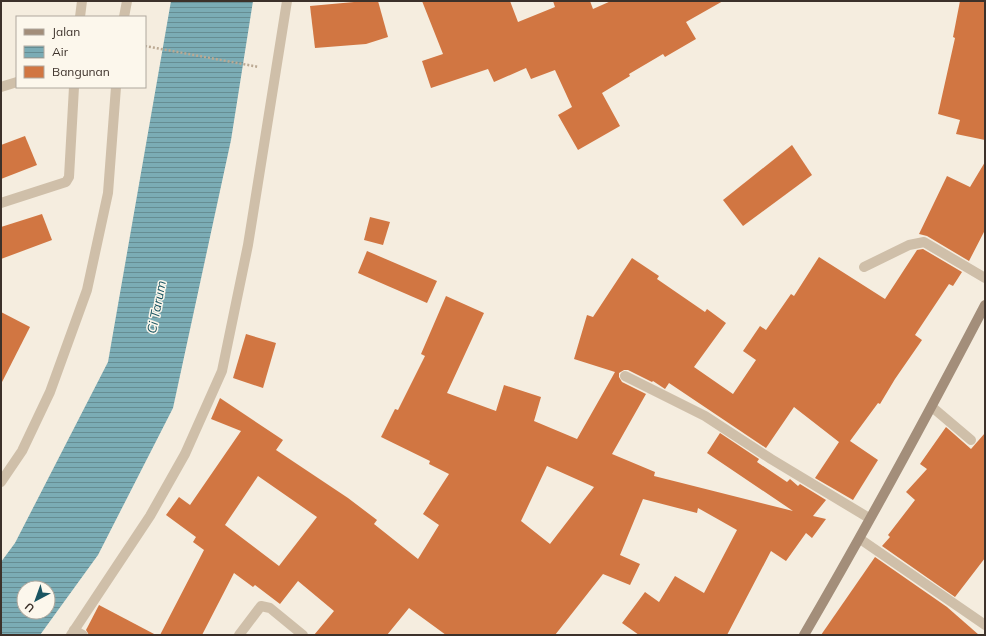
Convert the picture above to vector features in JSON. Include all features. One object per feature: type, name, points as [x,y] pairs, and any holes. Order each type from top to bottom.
[{"type":"street","points":[[80,16],[82,1]]},
{"type":"street","points":[[124,16],[127,1]]},
{"type":"street","points":[[76,633],[150,516],[185,454],[222,371],[248,245],[287,1]]},
{"type":"street","points":[[1,87],[16,82]]},
{"type":"street","points":[[1,203],[66,182],[69,177],[74,88]]},
{"type":"street","points":[[1,482],[22,452],[50,392],[87,290],[108,193],[116,88]]},
{"type":"street","points":[[864,267],[909,245],[924,242],[985,278]]},
{"type":"street","points":[[804,635],[860,539],[869,518],[932,407],[985,305]]},
{"type":"street","points":[[625,376],[705,416],[771,459],[869,518]]},
{"type":"street","points":[[932,407],[971,440]]},
{"type":"street","points":[[860,539],[985,625]]},
{"type":"street","points":[[239,635],[262,606],[270,608],[303,635]]},
{"type":"path","points":[[146,46],[260,67]]},
{"type":"water","name":"Ci Tarum","points":[[171,1],[253,1],[231,140],[173,408],[98,555],[56,613],[56,580],[16,580],[16,620],[51,620],[40,635],[1,635],[1,562],[15,543],[108,362]]},
{"type":"building","points":[[378,1],[388,37],[366,44],[315,48],[310,6]]},
{"type":"building","points":[[422,1],[510,1],[518,22],[555,7],[553,1],[590,1],[593,9],[611,1],[723,1],[686,22],[696,39],[665,57],[663,54],[629,74],[630,76],[602,93],[620,126],[578,150],[558,115],[572,107],[555,70],[531,79],[526,68],[494,82],[488,69],[431,88],[422,61],[443,54]]},
{"type":"building","points":[[960,1],[985,1],[985,140],[956,134],[960,120],[938,114],[955,38],[953,37]]},
{"type":"building","points":[[25,136],[37,165],[1,179],[1,145]]},
{"type":"building","points":[[792,145],[812,175],[743,226],[723,200]]},
{"type":"building","points":[[985,162],[985,230],[969,261],[927,236],[919,234],[947,176],[970,187]]},
{"type":"building","points":[[42,214],[52,240],[1,259],[1,227]]},
{"type":"building","points":[[370,217],[390,222],[383,245],[364,240]]},
{"type":"building","points":[[923,249],[962,272],[953,286],[949,284],[915,335],[922,340],[880,404],[878,403],[850,441],[878,460],[853,500],[815,478],[839,442],[794,407],[766,448],[669,383],[665,389],[653,381],[652,382],[628,370],[624,370],[619,373],[619,377],[622,382],[646,394],[612,454],[655,472],[654,476],[793,511],[707,453],[720,433],[759,459],[757,462],[787,482],[790,479],[798,486],[800,484],[826,500],[813,516],[826,519],[812,538],[806,533],[786,561],[771,551],[727,635],[639,635],[622,623],[645,592],[659,602],[675,576],[704,593],[737,530],[698,508],[697,513],[643,499],[620,555],[640,564],[630,585],[603,574],[555,635],[446,635],[409,608],[387,635],[314,635],[334,611],[298,581],[280,604],[255,585],[253,587],[234,573],[202,635],[160,635],[204,550],[193,542],[196,537],[166,515],[179,497],[190,505],[241,431],[211,419],[220,398],[283,440],[276,450],[348,498],[377,520],[374,524],[418,559],[439,525],[423,514],[449,474],[429,464],[430,461],[381,437],[395,409],[398,410],[425,356],[421,354],[446,296],[484,313],[447,393],[496,411],[504,385],[541,397],[534,421],[577,439],[615,372],[574,359],[587,315],[593,317],[632,258],[659,276],[657,279],[705,312],[707,309],[726,323],[694,367],[733,394],[756,360],[743,351],[760,326],[766,330],[791,294],[794,296],[819,257],[885,299],[917,250]],"holes":[[[547,466],[594,487],[550,544],[521,521]],[[258,476],[317,517],[279,566],[225,525]]]},
{"type":"building","points":[[367,251],[437,281],[427,303],[358,273]]},
{"type":"building","points":[[1,312],[30,327],[1,384]]},
{"type":"building","points":[[246,334],[276,343],[263,388],[233,378]]},
{"type":"building","points":[[946,427],[971,449],[985,433],[985,558],[955,597],[882,546],[890,537],[888,535],[915,500],[906,492],[927,469],[920,464]]},
{"type":"building","points":[[875,557],[947,607],[979,635],[821,635]]},
{"type":"building","points":[[99,605],[156,635],[89,635],[86,630]]}]
